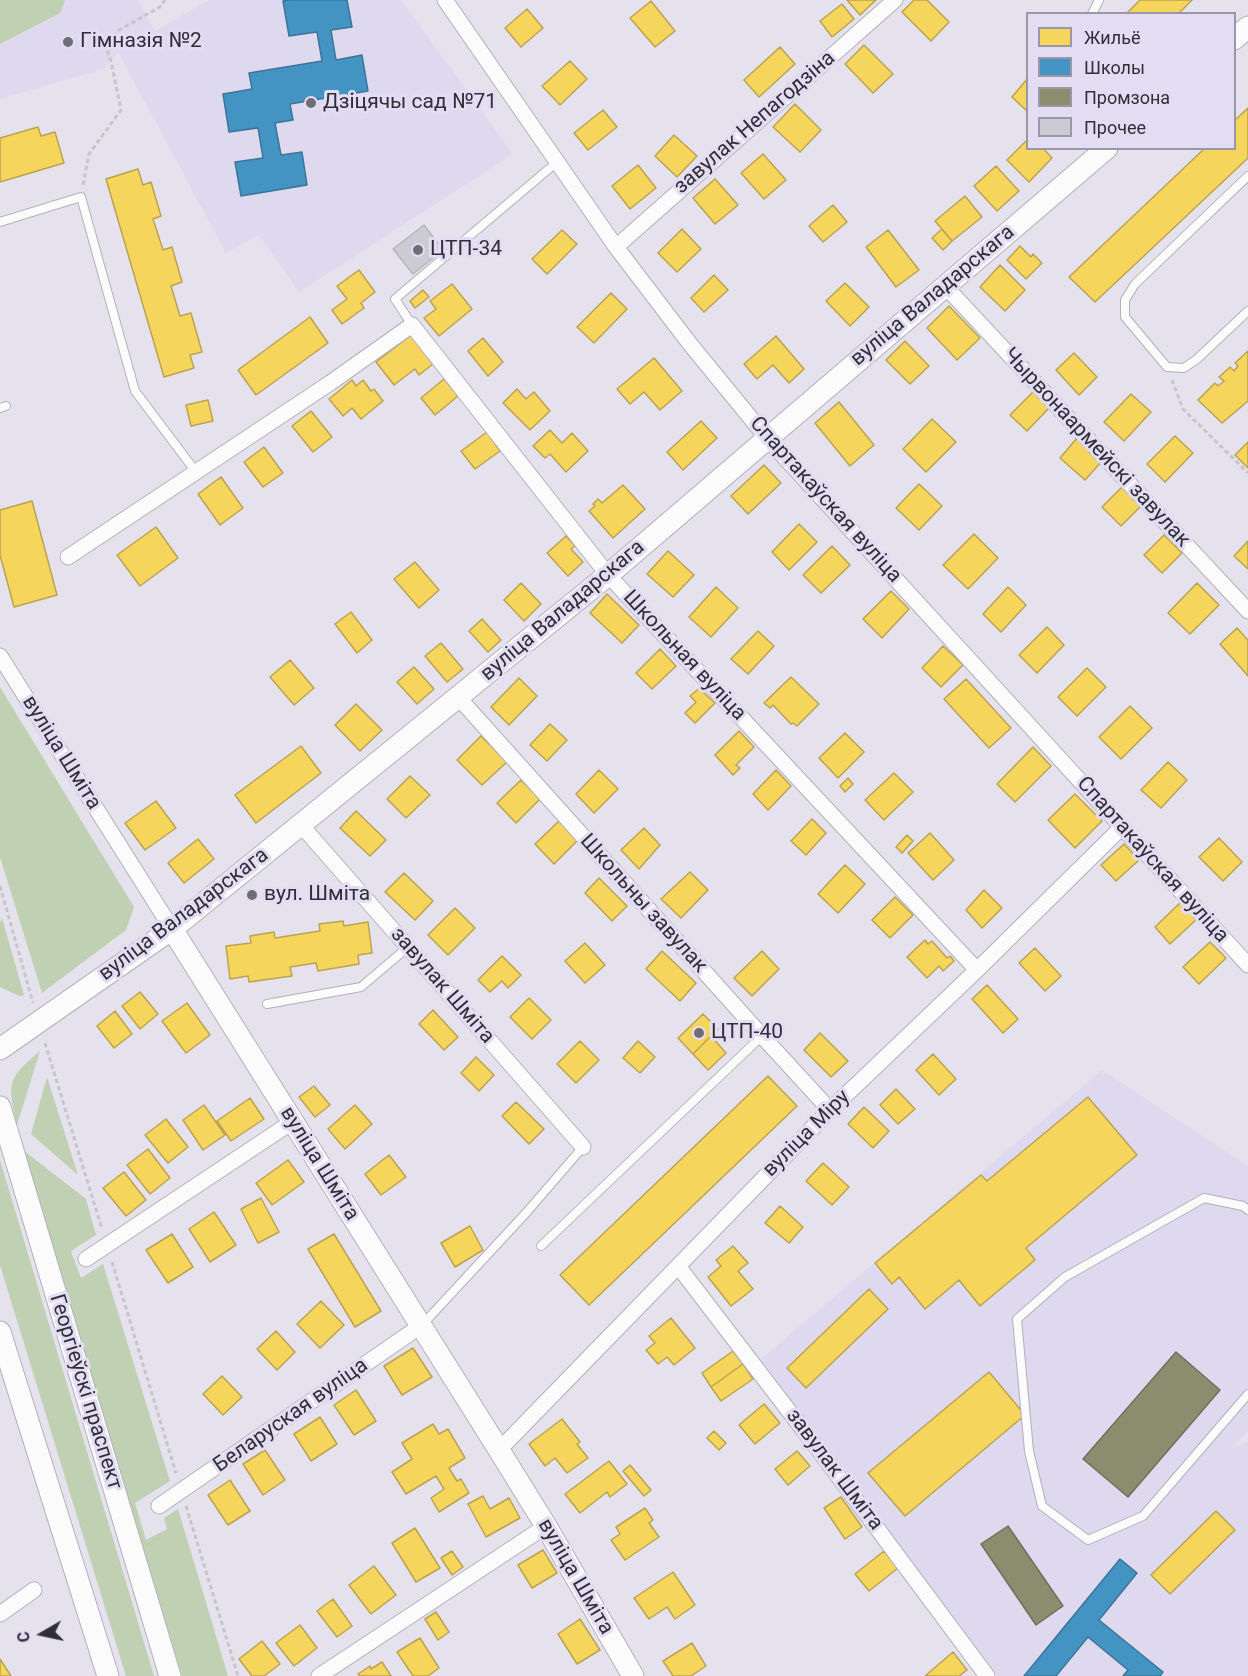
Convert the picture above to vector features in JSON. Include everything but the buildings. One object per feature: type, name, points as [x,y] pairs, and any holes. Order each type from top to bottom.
[{"type":"main road","points":[[1236,37],[1248,27]]},
{"type":"main road","name":"вуліца Валадарскага","points":[[0,1049],[39,1024],[172,929],[301,825],[608,575],[1105,150]]},
{"type":"main road","name":"вуліца Шміта","points":[[172,929],[422,1325],[546,1526],[633,1676]]},
{"type":"main road","name":"Георгіеўскі праспект","points":[[0,1107],[170,1676]]},
{"type":"main road","points":[[0,1332],[108,1676]]},
{"type":"street","name":"Спартакаўская вуліца","points":[[445,0],[616,247],[690,344],[767,438],[1248,965]]},
{"type":"street","name":"завулак Непагодзіна","points":[[616,247],[895,0]]},
{"type":"street","name":"Чырвонаармейскі завулак","points":[[945,286],[1248,610]]},
{"type":"street","points":[[68,557],[330,383],[412,325]]},
{"type":"street","name":"Школьная вуліца","points":[[412,325],[608,575],[977,970]]},
{"type":"street","name":"вуліца Шміта","points":[[0,656],[172,929]]},
{"type":"street","name":"Школьны завулак","points":[[458,697],[830,1110]]},
{"type":"street","name":"завулак Шміта","points":[[301,825],[583,1147]]},
{"type":"street","name":"вуліца Міру","points":[[499,1450],[830,1110],[1122,827]]},
{"type":"street","points":[[86,1259],[292,1122]]},
{"type":"street","name":"завулак Шміта","points":[[678,1266],[987,1676]]},
{"type":"street","name":"Беларуская вуліца","points":[[159,1506],[422,1325]]},
{"type":"street","points":[[319,1676],[546,1526]]},
{"type":"street","points":[[0,1614],[34,1590]]},
{"type":"lane","points":[[412,325],[395,299],[557,162]]},
{"type":"lane","points":[[1248,176],[1135,284],[1125,300],[1125,317],[1167,367],[1184,368],[1197,359],[1248,311]]},
{"type":"lane","points":[[0,222],[81,196],[135,391],[196,472]]},
{"type":"lane","points":[[267,1004],[361,987],[408,947]]},
{"type":"lane","points":[[541,1246],[762,1036]]},
{"type":"lane","points":[[422,1325],[526,1213],[583,1147]]},
{"type":"lane","points":[[1248,1210],[1243,1206],[1204,1198],[1065,1277],[1017,1319],[1029,1451],[1042,1506],[1088,1539],[1143,1516],[1248,1394]]},
{"type":"path","points":[[81,196],[89,154],[121,110],[111,61],[105,45],[119,30],[160,7],[165,0]]},
{"type":"path","points":[[1167,367],[1183,409],[1248,473]]},
{"type":"path","points":[[0,886],[33,1002]]},
{"type":"path","points":[[45,1043],[238,1676]]},
{"type":"shaded area","name":"Дзіцячы сад №71","points":[[0,0],[138,0],[155,31],[209,0],[401,0],[513,154],[299,292],[259,235],[226,253],[118,52],[103,69],[0,99]]},
{"type":"shaded area","points":[[1102,1070],[1248,1166],[1248,1431],[1231,1449],[1248,1441],[1248,1676],[997,1676],[761,1359]]},
{"type":"green space","points":[[0,0],[65,0],[60,13],[0,44]]},
{"type":"green space","points":[[0,687],[134,907],[126,930],[42,993],[0,857]]},
{"type":"green space","points":[[2,918],[24,995],[19,996],[0,987],[0,923]]},
{"type":"green space","points":[[40,1051],[17,1125],[12,1099],[12,1083],[21,1069]]},
{"type":"green space","points":[[47,1077],[78,1175],[31,1134]]},
{"type":"green space","points":[[23,1150],[86,1199],[96,1235],[71,1251],[81,1278],[103,1264],[170,1481],[135,1503],[146,1540],[167,1529],[164,1518],[178,1509],[228,1676],[182,1676]]},
{"type":"green space","points":[[0,1160],[154,1676],[126,1676],[0,1265]]},
{"type":"place","name":"Гімназія №2","points":[[68,42]]},
{"type":"place","name":"Дзіцячы сад №71","points":[[311,103]]},
{"type":"place","name":"ЦТП-34","points":[[418,250]]},
{"type":"place","name":"вул. Шміта","points":[[252,895]]},
{"type":"place","name":"ЦТП-40","points":[[699,1033]]}]
